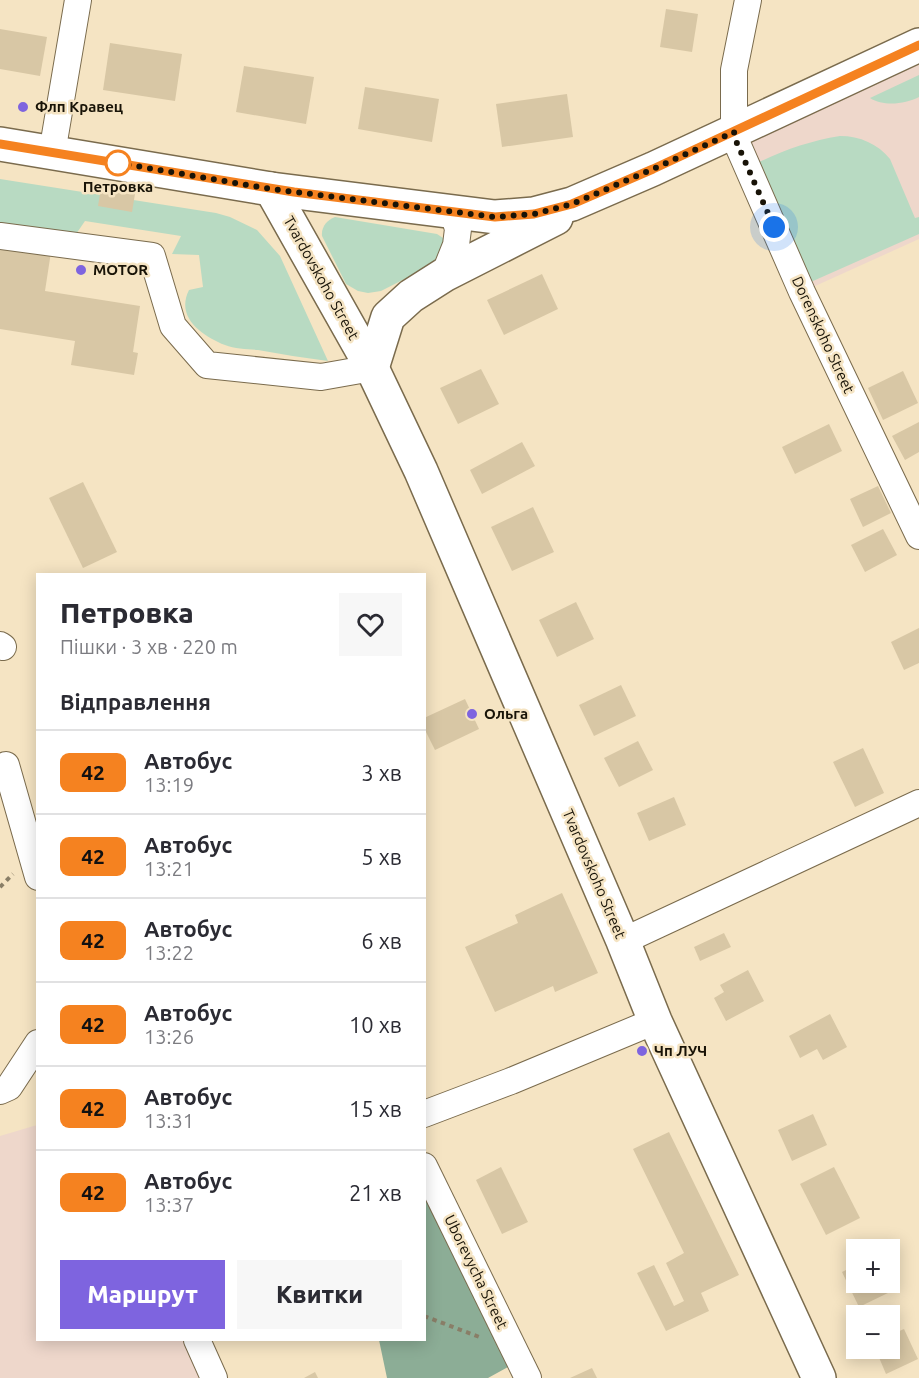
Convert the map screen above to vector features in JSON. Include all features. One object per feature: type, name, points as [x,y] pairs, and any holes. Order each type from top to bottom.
[{"type":"main road","points":[[0,144],[271,189],[495,217],[534,214],[572,204],[653,169],[919,45]]},
{"type":"main road","name":"Tvardovskoho Street","points":[[372,368],[388,317],[411,296],[444,275],[653,169]]},
{"type":"main road","name":"Tvardovskoho Street","points":[[271,189],[372,368],[421,471],[623,941],[655,1021],[819,1378]]},
{"type":"street","points":[[52,153],[78,0]]},
{"type":"street","points":[[734,132],[734,70],[748,0]]},
{"type":"street","name":"Dorenskoho Street","points":[[734,132],[802,292],[919,536]]},
{"type":"street","points":[[444,275],[456,244],[458,228],[453,212]]},
{"type":"street","points":[[0,236],[152,256],[173,326],[207,365],[321,376],[372,368]]},
{"type":"street","points":[[6,765],[36,870]]},
{"type":"street","points":[[623,941],[919,803]]},
{"type":"street","points":[[426,1113],[511,1081],[655,1021]]},
{"type":"street","points":[[0,1091],[9,1087],[36,1046]]},
{"type":"street","name":"Uborevycha Street","points":[[426,1171],[528,1378]]},
{"type":"street","points":[[197,1341],[214,1378]]},
{"type":"path","points":[[426,1317],[516,1353]]},
{"type":"shaded area","points":[[919,60],[919,239],[802,292],[736,141]]},
{"type":"shaded area","points":[[36,1125],[36,1341],[183,1341],[201,1378],[0,1378],[0,1136]]},
{"type":"green space","points":[[919,75],[919,97],[894,104],[882,103],[870,98]]},
{"type":"green space","points":[[840,136],[855,137],[868,142],[890,159],[915,218],[919,217],[919,234],[804,285],[753,165],[795,147]]},
{"type":"green space","points":[[0,179],[216,213],[257,230],[280,256],[328,361],[233,347],[208,337],[200,331],[188,317],[186,309],[189,290],[203,287],[199,255],[172,254],[181,236],[85,221],[74,237],[0,225]]},
{"type":"green space","points":[[335,217],[437,234],[446,244],[436,263],[381,291],[368,293],[358,291],[346,284],[322,236],[325,224]]},
{"type":"green space","points":[[426,1174],[508,1367],[488,1378],[387,1378],[379,1341],[426,1341]]},
{"type":"building","points":[[666,9],[698,14],[692,52],[660,47]]},
{"type":"building","points":[[0,29],[47,37],[40,76],[0,69]]},
{"type":"building","points":[[110,43],[182,54],[175,101],[103,90]]},
{"type":"building","points":[[244,66],[314,77],[306,124],[236,112]]},
{"type":"building","points":[[365,87],[439,99],[432,142],[358,129]]},
{"type":"building","points":[[567,94],[573,137],[502,147],[496,104]]},
{"type":"building","points":[[101,188],[135,194],[132,212],[98,206]]},
{"type":"building","points":[[0,244],[51,252],[45,291],[140,306],[133,352],[138,353],[134,375],[71,365],[75,341],[0,329]]},
{"type":"building","points":[[542,274],[558,309],[504,335],[487,300]]},
{"type":"building","points":[[481,369],[499,404],[458,424],[440,388]]},
{"type":"building","points":[[903,371],[918,403],[883,420],[868,388]]},
{"type":"building","points":[[919,422],[919,452],[905,460],[892,436]]},
{"type":"building","points":[[829,424],[842,451],[795,474],[782,447]]},
{"type":"building","points":[[522,442],[535,466],[482,494],[470,470]]},
{"type":"building","points":[[83,482],[117,552],[83,568],[49,498]]},
{"type":"building","points":[[878,486],[891,513],[863,527],[850,499]]},
{"type":"building","points":[[533,507],[554,552],[512,571],[491,527]]},
{"type":"building","points":[[883,529],[897,555],[865,572],[851,545]]},
{"type":"building","points":[[576,602],[594,639],[557,657],[539,620]]},
{"type":"building","points":[[919,628],[919,663],[904,670],[891,642]]},
{"type":"building","points":[[621,685],[636,716],[594,736],[579,705]]},
{"type":"building","points":[[465,699],[479,729],[435,750],[426,732],[426,717]]},
{"type":"building","points":[[638,741],[653,770],[619,787],[604,758]]},
{"type":"building","points":[[863,748],[884,793],[855,807],[833,762]]},
{"type":"building","points":[[674,797],[686,825],[649,841],[637,813]]},
{"type":"building","points":[[562,893],[598,973],[555,992],[553,986],[495,1012],[465,947],[518,923],[515,915]]},
{"type":"building","points":[[724,933],[731,947],[700,961],[694,947]]},
{"type":"building","points":[[748,970],[764,1001],[726,1021],[714,998],[724,992],[720,985]]},
{"type":"building","points":[[830,1014],[847,1047],[823,1060],[817,1049],[800,1058],[789,1036]]},
{"type":"building","points":[[813,1114],[827,1145],[792,1161],[778,1130]]},
{"type":"building","points":[[669,1132],[739,1275],[701,1293],[709,1311],[666,1331],[637,1273],[654,1265],[674,1306],[684,1301],[666,1263],[684,1253],[633,1149]]},
{"type":"building","points":[[501,1167],[528,1222],[502,1234],[476,1180]]},
{"type":"building","points":[[834,1167],[860,1218],[826,1235],[800,1184]]},
{"type":"building","points":[[852,1293],[888,1293],[863,1305],[858,1305]]},
{"type":"building","points":[[904,1329],[918,1359],[886,1374],[880,1359],[900,1359],[900,1331]]},
{"type":"building","points":[[592,1368],[597,1378],[570,1378]]},
{"type":"building","points":[[315,1372],[318,1378],[304,1378]]},
{"type":"bus line","name":"42","points":[[0,144],[271,189],[495,217],[534,214],[572,204],[653,169],[919,45]]},
{"type":"place","name":"Флп Кравец","points":[[23,107]]},
{"type":"place","name":"Петровка","points":[[118,163]]},
{"type":"place","name":"MOTOR","points":[[81,270]]},
{"type":"place","name":"Ольга","points":[[472,714]]},
{"type":"place","name":"Чп ЛУЧ","points":[[642,1051]]},
{"type":"route","points":[[118,163],[271,189],[495,217],[534,214],[572,204],[734,132],[774,227]]}]
